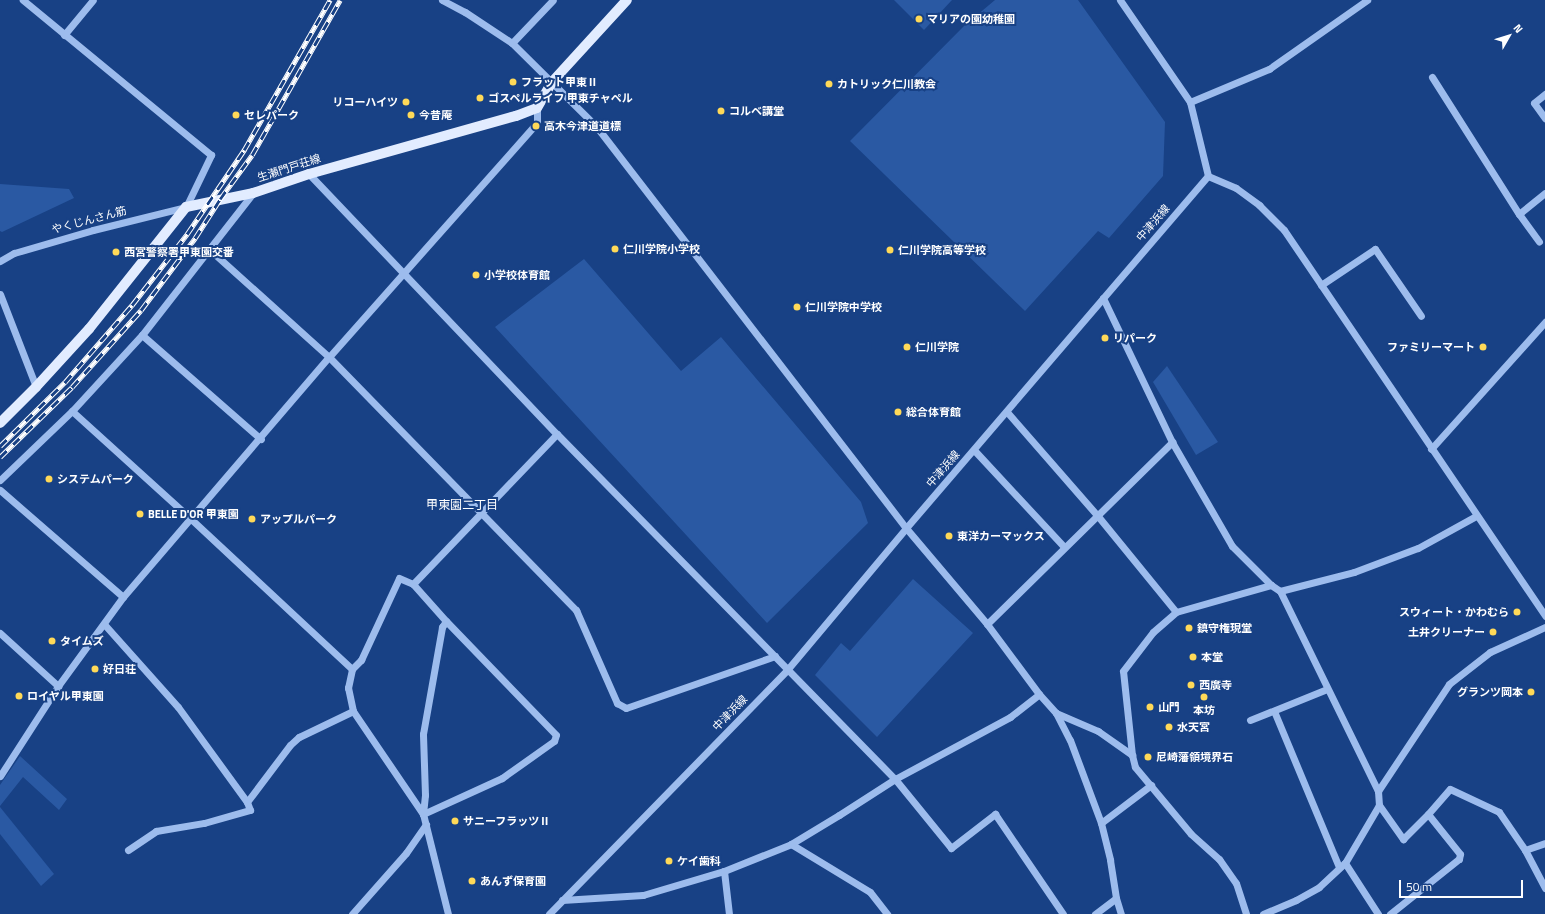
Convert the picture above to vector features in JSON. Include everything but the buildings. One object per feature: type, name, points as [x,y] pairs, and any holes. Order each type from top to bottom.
[{"type":"main road","points":[[537,108],[552,82],[627,0]]},
{"type":"main road","name":"生瀬門戸荘線","points":[[186,207],[253,193],[309,174],[516,116],[537,108]]},
{"type":"main road","points":[[0,422],[36,387],[89,329],[186,207]]},
{"type":"street","points":[[23,0],[211,155],[186,207]]},
{"type":"street","points":[[64,35],[93,0]]},
{"type":"street","points":[[442,0],[465,12],[512,43],[596,126],[906,528],[987,624],[1039,694],[1056,713],[1070,740],[1101,823],[1110,860],[1116,898],[1121,914]]},
{"type":"street","points":[[512,43],[553,0]]},
{"type":"street","points":[[1120,0],[1190,102],[1208,176],[1236,188],[1259,204],[1284,230],[1545,616]]},
{"type":"street","points":[[1190,102],[1269,69],[1367,0]]},
{"type":"street","points":[[1432,77],[1519,214],[1539,242]]},
{"type":"street","points":[[1545,94],[1534,103],[1545,118]]},
{"type":"street","points":[[0,776],[58,686],[123,597],[154,559],[191,519],[330,358],[537,123],[537,108]]},
{"type":"street","points":[[309,174],[557,434],[895,779],[951,848],[995,814],[1062,914]]},
{"type":"street","name":"中津浜線","points":[[549,914],[787,670],[906,528],[1208,176]]},
{"type":"street","points":[[0,480],[72,411],[142,335],[253,193]]},
{"type":"street","points":[[1519,214],[1545,194]]},
{"type":"street","name":"やくじんさん筋","points":[[0,261],[14,253],[93,230],[186,207]]},
{"type":"street","points":[[209,249],[330,358],[576,610],[617,703],[626,708],[775,656]]},
{"type":"street","points":[[1321,285],[1374,249],[1421,316]]},
{"type":"street","points":[[0,294],[36,387]]},
{"type":"street","points":[[1103,298],[1172,442],[1232,546],[1271,585],[1280,591],[1378,791],[1379,805],[1403,839],[1450,789],[1499,812],[1525,850],[1545,888]]},
{"type":"street","points":[[1431,449],[1545,322]]},
{"type":"street","points":[[142,335],[261,439]]},
{"type":"street","points":[[72,411],[191,519],[352,669]]},
{"type":"street","points":[[1007,412],[1097,515],[1176,612]]},
{"type":"street","points":[[413,584],[480,512],[557,434]]},
{"type":"street","points":[[987,624],[1172,442]]},
{"type":"street","points":[[974,450],[1064,547]]},
{"type":"street","points":[[0,490],[123,597]]},
{"type":"street","points":[[1280,591],[1354,572],[1418,548],[1476,516]]},
{"type":"street","points":[[423,814],[502,778],[554,741],[556,736],[446,621],[413,584],[399,578],[361,660],[352,669],[348,688],[353,711],[423,814],[448,914]]},
{"type":"street","points":[[1246,914],[1236,883],[1219,859],[1191,834],[1135,767],[1132,755],[1123,670],[1153,632],[1176,612],[1271,585]]},
{"type":"street","points":[[423,814],[425,795],[424,734],[442,627],[446,621]]},
{"type":"street","points":[[104,624],[178,707],[247,802],[250,810],[204,823],[156,831],[128,850]]},
{"type":"street","points":[[1378,791],[1449,684],[1490,652],[1545,627]]},
{"type":"street","points":[[0,633],[58,686]]},
{"type":"street","points":[[1250,720],[1328,689]]},
{"type":"street","points":[[562,900],[643,895],[724,872],[791,844],[895,779],[1010,717],[1039,694]]},
{"type":"street","points":[[247,802],[290,745],[299,737],[353,711]]},
{"type":"street","points":[[1274,711],[1342,865],[1378,914]]},
{"type":"street","points":[[1056,713],[1098,731],[1132,755]]},
{"type":"street","points":[[1101,823],[1151,785]]},
{"type":"street","points":[[1263,914],[1296,900],[1319,887],[1342,865],[1379,805]]},
{"type":"street","points":[[1390,914],[1458,859],[1460,854],[1428,814]]},
{"type":"street","points":[[352,914],[406,853],[426,824]]},
{"type":"street","points":[[1525,850],[1545,843]]},
{"type":"street","points":[[791,844],[870,892],[887,914]]},
{"type":"street","points":[[724,872],[729,914]]},
{"type":"street","points":[[1095,914],[1116,898]]},
{"type":"shaded area","points":[[894,0],[952,0],[924,30]]},
{"type":"shaded area","points":[[995,0],[1078,0],[1165,122],[1163,176],[1109,238],[1098,231],[1025,311],[850,141],[964,26]]},
{"type":"shaded area","points":[[0,184],[69,189],[74,198],[2,232],[0,231]]},
{"type":"shaded area","points":[[584,259],[681,371],[721,337],[861,502],[868,523],[767,623],[495,327]]},
{"type":"shaded area","points":[[1167,366],[1218,442],[1196,455],[1153,382]]},
{"type":"shaded area","points":[[913,579],[973,633],[877,737],[815,675],[841,643],[850,651]]},
{"type":"shaded area","points":[[20,756],[67,799],[59,810],[23,777],[0,806],[0,785]]},
{"type":"shaded area","points":[[0,807],[54,874],[41,886],[0,834]]},
{"type":"railway","points":[[0,446],[65,382],[132,305],[187,234],[244,150],[330,0]]},
{"type":"railway","points":[[0,457],[72,387],[141,310],[195,238],[220,199],[252,155],[340,0]]},
{"type":"place","name":"マリアの園幼稚園","points":[[919,19]]},
{"type":"place","name":"フラット甲東Ⅱ","points":[[513,82]]},
{"type":"place","name":"カトリック仁川教会","points":[[829,84]]},
{"type":"place","name":"ゴスペルライフ 甲東チャペル","points":[[480,98]]},
{"type":"place","name":"リコーハイツ","points":[[406,102]]},
{"type":"place","name":"コルベ講堂","points":[[721,111]]},
{"type":"place","name":"セレパーク","points":[[236,115]]},
{"type":"place","name":"今昔庵","points":[[411,115]]},
{"type":"place","name":"高木今津道道標","points":[[536,126]]},
{"type":"place","name":"仁川学院小学校","points":[[615,249]]},
{"type":"place","name":"仁川学院高等学校","points":[[890,250]]},
{"type":"place","name":"西宮警察署甲東園交番","points":[[116,252]]},
{"type":"place","name":"小学校体育館","points":[[476,275]]},
{"type":"place","name":"仁川学院中学校","points":[[797,307]]},
{"type":"place","name":"リパーク","points":[[1105,338]]},
{"type":"place","name":"仁川学院","points":[[907,347]]},
{"type":"place","name":"ファミリーマート","points":[[1483,347]]},
{"type":"place","name":"総合体育館","points":[[898,412]]},
{"type":"place","name":"システムパーク","points":[[49,479]]},
{"type":"place","name":"BELLE D'OR 甲東園","points":[[140,514]]},
{"type":"place","name":"アップルパーク","points":[[252,519]]},
{"type":"place","name":"東洋カーマックス","points":[[949,536]]},
{"type":"place","name":"スウィート・かわむら","points":[[1517,612]]},
{"type":"place","name":"鎮守権現堂","points":[[1189,628]]},
{"type":"place","name":"土井クリーナー","points":[[1493,632]]},
{"type":"place","name":"タイムズ","points":[[52,641]]},
{"type":"place","name":"本堂","points":[[1193,657]]},
{"type":"place","name":"好日荘","points":[[95,669]]},
{"type":"place","name":"西廣寺","points":[[1191,685]]},
{"type":"place","name":"グランツ岡本","points":[[1531,692]]},
{"type":"place","name":"ロイヤル甲東園","points":[[19,696]]},
{"type":"place","name":"本坊","points":[[1204,697]]},
{"type":"place","name":"山門","points":[[1150,707]]},
{"type":"place","name":"水天宮","points":[[1169,727]]},
{"type":"place","name":"尼崎藩領境界石","points":[[1148,757]]},
{"type":"place","name":"サニーフラッツⅡ","points":[[455,821]]},
{"type":"place","name":"ケイ歯科","points":[[669,861]]},
{"type":"place","name":"あんず保育園","points":[[472,881]]},
{"type":"district","name":"甲東園二丁目","points":[[462,505]]}]
